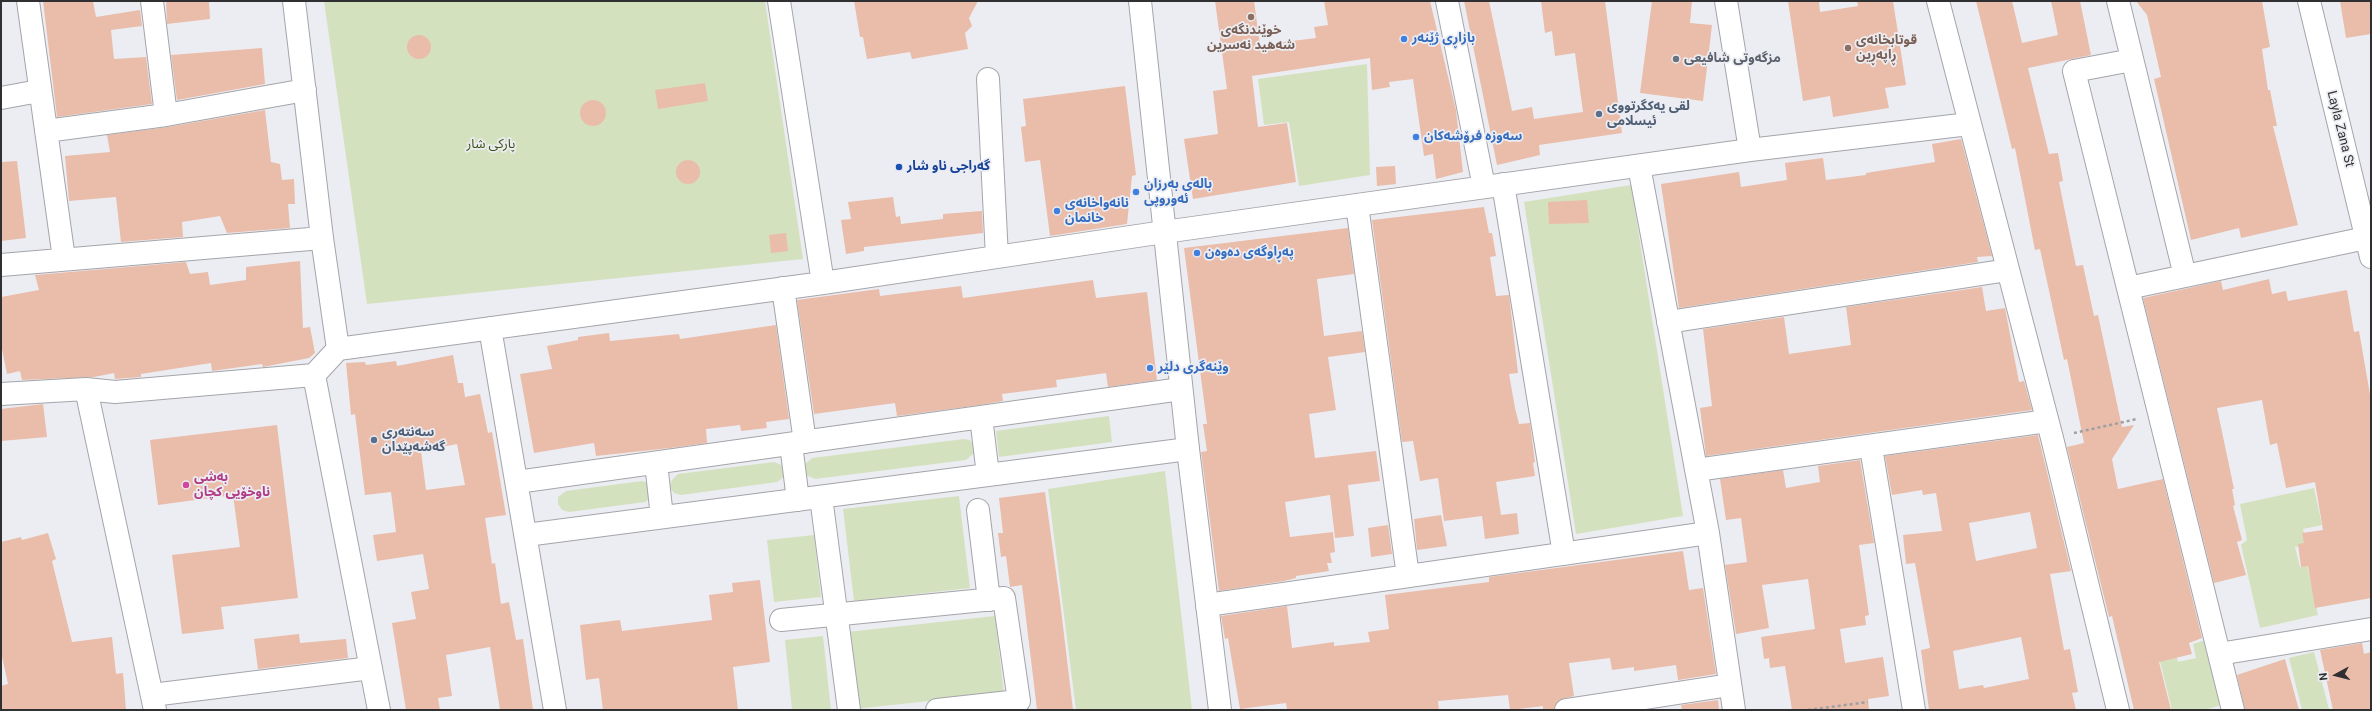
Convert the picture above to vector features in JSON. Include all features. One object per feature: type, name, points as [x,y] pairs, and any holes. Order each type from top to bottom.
[{"type":"street","points":[[28,1],[39,91],[64,259]]},
{"type":"street","points":[[152,1],[166,115]]},
{"type":"street","points":[[294,1],[322,238],[338,348]]},
{"type":"street","points":[[779,1],[823,282]]},
{"type":"street","points":[[1140,1],[1181,389],[1220,710]]},
{"type":"street","points":[[1446,1],[1494,186],[1564,554]]},
{"type":"street","points":[[1726,1],[1750,150]]},
{"type":"street","points":[[1938,1],[2050,430],[2118,710]]},
{"type":"street","points":[[2118,1],[2185,276]]},
{"type":"street","name":"Layla Zana St","points":[[2309,1],[2369,247]]},
{"type":"street","points":[[2132,60],[2074,71],[2233,710]]},
{"type":"street","points":[[988,79],[997,257]]},
{"type":"street","points":[[46,131],[166,115],[305,90]]},
{"type":"street","points":[[1,98],[39,91]]},
{"type":"street","points":[[1,394],[86,389],[115,392],[314,375],[338,348],[783,288],[1356,204],[1750,150],[1969,124]]},
{"type":"street","points":[[1639,166],[1708,533],[1734,710]]},
{"type":"street","points":[[1356,204],[1408,576]]},
{"type":"street","points":[[1,265],[322,238]]},
{"type":"street","points":[[2128,288],[2185,276],[2369,247]]},
{"type":"street","points":[[1668,322],[2008,270]]},
{"type":"street","points":[[783,288],[798,443],[798,500]]},
{"type":"street","points":[[490,328],[556,710]]},
{"type":"street","points":[[314,375],[379,710]]},
{"type":"street","points":[[86,389],[154,703],[371,668]]},
{"type":"street","points":[[517,482],[1181,389]]},
{"type":"street","points":[[981,417],[988,475]]},
{"type":"street","points":[[1696,470],[1871,447],[2050,430]]},
{"type":"street","points":[[1871,447],[1914,710]]},
{"type":"street","points":[[526,535],[1188,449]]},
{"type":"street","points":[[656,463],[662,517]]},
{"type":"street","points":[[821,497],[849,710]]},
{"type":"street","points":[[978,510],[989,600]]},
{"type":"street","points":[[1207,605],[1708,533]]},
{"type":"street","points":[[781,620],[1004,598],[1019,701],[937,710]]},
{"type":"street","points":[[2219,654],[2371,629]]},
{"type":"street","points":[[1566,710],[1730,685]]},
{"type":"path","points":[[2050,430],[2159,414]]},
{"type":"path","points":[[1808,710],[1868,702]]},
{"type":"green space","name":"پاركى شار","points":[[324,1],[765,1],[803,259],[367,304]]},
{"type":"green space","points":[[1367,64],[1370,175],[1299,186],[1289,122],[1264,125],[1258,79]]},
{"type":"green space","points":[[1631,185],[1683,516],[1576,534],[1524,202]]},
{"type":"green space","points":[[1109,416],[1112,442],[999,457],[996,431]]},
{"type":"green space","points":[[964,439],[970,440],[974,446],[974,453],[966,460],[815,479],[806,475],[804,465],[812,458]]},
{"type":"green space","points":[[774,462],[784,466],[785,476],[777,482],[681,495],[674,493],[670,488],[671,481],[678,474]]},
{"type":"green space","points":[[1165,471],[1192,710],[1076,710],[1048,489]]},
{"type":"green space","points":[[642,481],[649,483],[651,498],[645,502],[569,512],[562,510],[558,504],[558,497],[566,491]]},
{"type":"green space","points":[[2314,488],[2322,525],[2303,529],[2307,545],[2295,547],[2300,567],[2307,565],[2318,615],[2260,628],[2241,545],[2247,540],[2240,504]]},
{"type":"green space","points":[[959,496],[970,588],[854,601],[843,509]]},
{"type":"green space","points":[[814,535],[821,597],[774,602],[767,540]]},
{"type":"green space","points":[[995,616],[1004,693],[855,709],[847,632]]},
{"type":"green space","points":[[823,636],[831,710],[792,710],[785,640]]},
{"type":"green space","points":[[2206,640],[2222,705],[2204,710],[2172,710],[2158,653],[2175,649],[2178,662],[2196,658],[2193,644]]},
{"type":"green space","points":[[2314,652],[2329,709],[2302,710],[2289,658]]},
{"type":"building","points":[[43,1],[93,1],[96,17],[140,10],[142,26],[111,30],[114,59],[146,57],[152,104],[57,117]]},
{"type":"building","points":[[166,1],[209,1],[210,19],[167,24]]},
{"type":"building","points":[[854,1],[978,1],[969,18],[972,26],[965,33],[968,49],[912,59],[910,52],[867,59],[863,37],[860,37]]},
{"type":"building","points":[[1215,1],[1254,1],[1260,45],[1316,38],[1314,27],[1328,25],[1324,1],[1430,1],[1456,110],[1463,172],[1436,179],[1433,154],[1424,156],[1413,79],[1389,82],[1390,87],[1372,90],[1370,58],[1252,76],[1258,127],[1287,123],[1296,182],[1193,199],[1184,139],[1218,134],[1213,91],[1227,89]]},
{"type":"building","points":[[1464,1],[1489,1],[1512,111],[1532,107],[1534,119],[1583,112],[1575,53],[1555,56],[1552,31],[1545,33],[1541,1],[1605,1],[1622,133],[1539,145],[1540,155],[1497,165]]},
{"type":"building","name":"مزگەوتی شافیعی","points":[[1652,1],[1692,1],[1690,23],[1712,25],[1703,101],[1640,93]]},
{"type":"building","name":"قوتابخانەی ڕاپەڕین","points":[[1788,1],[1819,1],[1820,12],[1858,6],[1857,1],[1893,1],[1906,85],[1885,88],[1889,108],[1833,117],[1830,96],[1803,101]]},
{"type":"building","points":[[1976,1],[2012,1],[2022,43],[2058,35],[2051,1],[2080,1],[2091,55],[2028,68],[2049,154],[2058,153],[2063,181],[2059,182],[2076,266],[2083,265],[2094,316],[2098,315],[2122,427],[2134,425],[2112,459],[2118,489],[2163,479],[2202,638],[2189,643],[2192,654],[2159,662],[2171,710],[2134,710],[2112,616],[2109,617],[2067,447],[2084,443],[2067,359],[2064,360],[2040,249],[2035,250],[2015,148],[2012,149]]},
{"type":"building","points":[[2136,1],[2262,1],[2270,47],[2262,49],[2268,90],[2270,90],[2277,126],[2273,126],[2298,225],[2241,238],[2239,228],[2191,240],[2154,79],[2161,77],[2147,15]]},
{"type":"building","points":[[2340,1],[2371,1],[2371,34],[2346,38]]},
{"type":"building","points":[[419,35],[424,36],[430,42],[430,52],[424,58],[419,59],[414,58],[408,52],[407,47],[408,42],[414,36]]},
{"type":"building","points":[[262,48],[265,84],[177,100],[171,55]]},
{"type":"building","points":[[705,83],[708,101],[658,109],[655,90]]},
{"type":"building","points":[[1125,86],[1136,175],[1132,176],[1127,224],[1050,236],[1040,160],[1025,162],[1021,127],[1026,126],[1023,99]]},
{"type":"building","points":[[593,100],[602,104],[606,113],[602,122],[593,126],[584,122],[580,113],[584,104]]},
{"type":"building","points":[[265,110],[271,162],[280,164],[282,180],[294,179],[295,204],[288,204],[290,228],[227,233],[220,216],[182,222],[183,237],[121,242],[116,197],[69,201],[65,156],[110,152],[107,135],[168,127]]},
{"type":"building","points":[[1961,139],[1992,256],[1977,257],[1978,262],[1679,308],[1661,184],[1739,172],[1741,187],[1787,180],[1785,163],[1823,158],[1826,180],[1866,175],[1866,173],[1935,162],[1932,144]]},
{"type":"building","points":[[688,160],[697,163],[700,172],[697,181],[688,184],[679,181],[676,172],[679,163]]},
{"type":"building","points":[[17,161],[26,238],[1,241],[1,162]]},
{"type":"building","points":[[1395,166],[1396,184],[1377,186],[1376,167]]},
{"type":"building","points":[[893,197],[896,217],[900,216],[901,224],[943,219],[943,214],[982,211],[983,233],[864,247],[864,251],[846,254],[841,220],[851,219],[848,202]]},
{"type":"building","points":[[1587,200],[1589,223],[1549,224],[1548,202]]},
{"type":"building","points":[[1484,207],[1489,233],[1492,233],[1496,256],[1490,257],[1496,296],[1509,295],[1518,373],[1509,374],[1515,408],[1519,424],[1530,423],[1535,462],[1533,463],[1535,476],[1496,482],[1501,515],[1517,513],[1519,534],[1485,539],[1482,516],[1444,521],[1438,478],[1420,481],[1413,441],[1402,442],[1372,220]]},
{"type":"building","points":[[1348,228],[1354,274],[1317,279],[1324,336],[1362,331],[1365,352],[1328,357],[1336,410],[1309,414],[1315,458],[1376,451],[1380,481],[1348,485],[1354,536],[1335,538],[1330,495],[1285,502],[1290,537],[1333,532],[1335,552],[1330,553],[1332,563],[1327,563],[1329,571],[1296,576],[1296,578],[1284,581],[1219,591],[1201,452],[1207,451],[1203,424],[1207,424],[1184,248]]},
{"type":"building","points":[[786,233],[788,251],[771,253],[769,235]]},
{"type":"building","points":[[300,261],[303,328],[310,327],[315,353],[309,358],[263,367],[262,364],[212,371],[211,363],[141,374],[141,377],[115,379],[114,373],[94,377],[22,380],[20,371],[7,374],[1,344],[1,297],[39,290],[35,275],[186,262],[190,274],[208,272],[210,285],[246,280],[246,267]]},
{"type":"building","points":[[2269,279],[2272,294],[2286,291],[2288,301],[2347,290],[2354,332],[2359,331],[2371,400],[2371,598],[2315,608],[2308,566],[2301,567],[2298,544],[2304,543],[2302,533],[2323,530],[2315,482],[2286,488],[2277,443],[2270,445],[2262,400],[2217,408],[2234,489],[2232,489],[2235,505],[2233,506],[2242,540],[2237,542],[2246,575],[2214,583],[2143,298],[2221,281],[2223,290]]},
{"type":"building","points":[[1093,280],[1096,298],[1147,292],[1157,380],[1108,387],[1106,373],[1056,380],[1057,387],[1002,394],[1003,401],[980,405],[897,416],[895,403],[814,414],[797,300],[879,289],[880,296],[961,286],[963,298]]},
{"type":"building","points":[[1982,287],[1986,311],[2005,308],[2019,382],[2024,381],[2032,410],[1706,456],[1700,408],[1712,406],[1703,329],[1784,317],[1789,354],[1851,345],[1846,307]]},
{"type":"building","points":[[776,325],[789,419],[766,422],[767,428],[741,431],[740,425],[706,429],[707,443],[670,448],[596,456],[594,443],[534,453],[520,374],[552,369],[547,346],[578,340],[578,337],[609,333],[610,341],[679,334],[680,339]]},
{"type":"building","points":[[453,355],[458,383],[463,383],[465,397],[480,394],[488,433],[492,432],[506,515],[485,518],[492,564],[495,563],[501,604],[509,602],[516,640],[523,639],[533,710],[500,710],[490,647],[446,655],[452,696],[438,698],[440,710],[406,710],[392,623],[416,619],[411,592],[429,589],[423,554],[377,561],[373,535],[396,532],[391,492],[365,495],[355,414],[351,415],[346,363],[365,362],[366,365],[396,361],[397,366]],"holes":[[[457,444],[465,485],[426,490],[421,451]]]},
{"type":"building","points":[[43,404],[47,437],[1,441],[1,409]]},
{"type":"building","points":[[277,425],[298,598],[221,607],[224,629],[182,634],[172,555],[240,547],[233,495],[158,505],[150,440]]},
{"type":"building","points":[[2038,435],[2071,571],[2050,574],[2064,650],[2070,649],[2078,692],[2072,693],[2076,710],[1929,710],[1921,650],[1930,648],[1915,563],[1906,564],[1903,535],[1942,531],[1936,493],[1923,495],[1922,490],[1892,495],[1885,456]],"holes":[[[2030,512],[2037,548],[1976,561],[1969,523]],[[2021,637],[2029,679],[1984,688],[1983,685],[1959,689],[1953,651]]]},
{"type":"building","points":[[1860,460],[1874,543],[1859,545],[1869,615],[1865,616],[1866,625],[1840,629],[1845,663],[1883,657],[1889,696],[1868,699],[1869,710],[1792,710],[1785,666],[1770,668],[1769,658],[1764,659],[1761,637],[1815,629],[1808,579],[1762,585],[1769,628],[1736,634],[1725,565],[1747,562],[1741,518],[1726,520],[1720,479],[1783,470],[1786,488],[1820,482],[1818,466]]},
{"type":"building","points":[[1045,492],[1073,710],[1037,710],[1022,585],[1010,587],[1006,556],[1001,557],[998,533],[1003,533],[999,498]]},
{"type":"building","points":[[1441,515],[1447,546],[1417,550],[1414,519]]},
{"type":"building","points":[[1388,525],[1392,554],[1371,557],[1368,528]]},
{"type":"building","points":[[48,533],[56,559],[52,561],[72,642],[112,637],[116,674],[123,673],[126,710],[1,710],[1,686],[8,684],[1,652],[1,542],[21,537],[22,540]]},
{"type":"building","points":[[1683,551],[1689,590],[1703,588],[1716,674],[1678,680],[1676,665],[1634,671],[1634,667],[1612,670],[1610,658],[1569,663],[1574,696],[1559,700],[1554,710],[1543,710],[1543,706],[1510,710],[1508,695],[1438,701],[1439,710],[1287,710],[1286,703],[1240,709],[1228,638],[1225,639],[1221,616],[1287,606],[1292,648],[1334,642],[1334,646],[1370,642],[1368,632],[1389,629],[1385,595],[1489,582],[1489,577]]},
{"type":"building","points":[[760,580],[770,662],[733,667],[738,710],[603,710],[599,678],[586,680],[580,625],[620,620],[622,631],[712,620],[709,595],[733,592],[732,583]]},
{"type":"building","points":[[299,634],[300,643],[346,639],[348,658],[258,669],[254,639]]},
{"type":"building","points":[[2362,643],[2364,654],[2371,652],[2371,710],[2333,710],[2320,650]]},
{"type":"building","points":[[2285,659],[2299,710],[2245,710],[2237,675]]},
{"type":"building","points":[[1718,700],[1719,710],[1682,710],[1681,705]]},
{"type":"place","name":"خوێندنگەی شەهید نەسرین","points":[[1251,17]]},
{"type":"place","name":"بازاڕی ژێنەر","points":[[1404,39]]},
{"type":"place","name":"قوتابخانەی ڕاپەڕین","points":[[1848,48]]},
{"type":"place","name":"مزگەوتی شافیعی","points":[[1676,59]]},
{"type":"place","name":"لقی یەکگرتووی ئیسلامی","points":[[1599,114]]},
{"type":"place","name":"سەوزە فرۆشەکان","points":[[1416,137]]},
{"type":"place","name":"گەراجی ناو شار","points":[[899,167]]},
{"type":"place","name":"بالەی بەرزان ئەوروپی","points":[[1136,192]]},
{"type":"place","name":"نانەواخانەی خانمان","points":[[1057,211]]},
{"type":"place","name":"پەڕاوگەی دەوەن","points":[[1197,253]]},
{"type":"place","name":"وێنەگری دلێر","points":[[1150,368]]},
{"type":"place","name":"سەنتەری گەشەپێدان","points":[[374,440]]},
{"type":"place","name":"بەشی ناوخۆیی کچان","points":[[186,485]]}]
